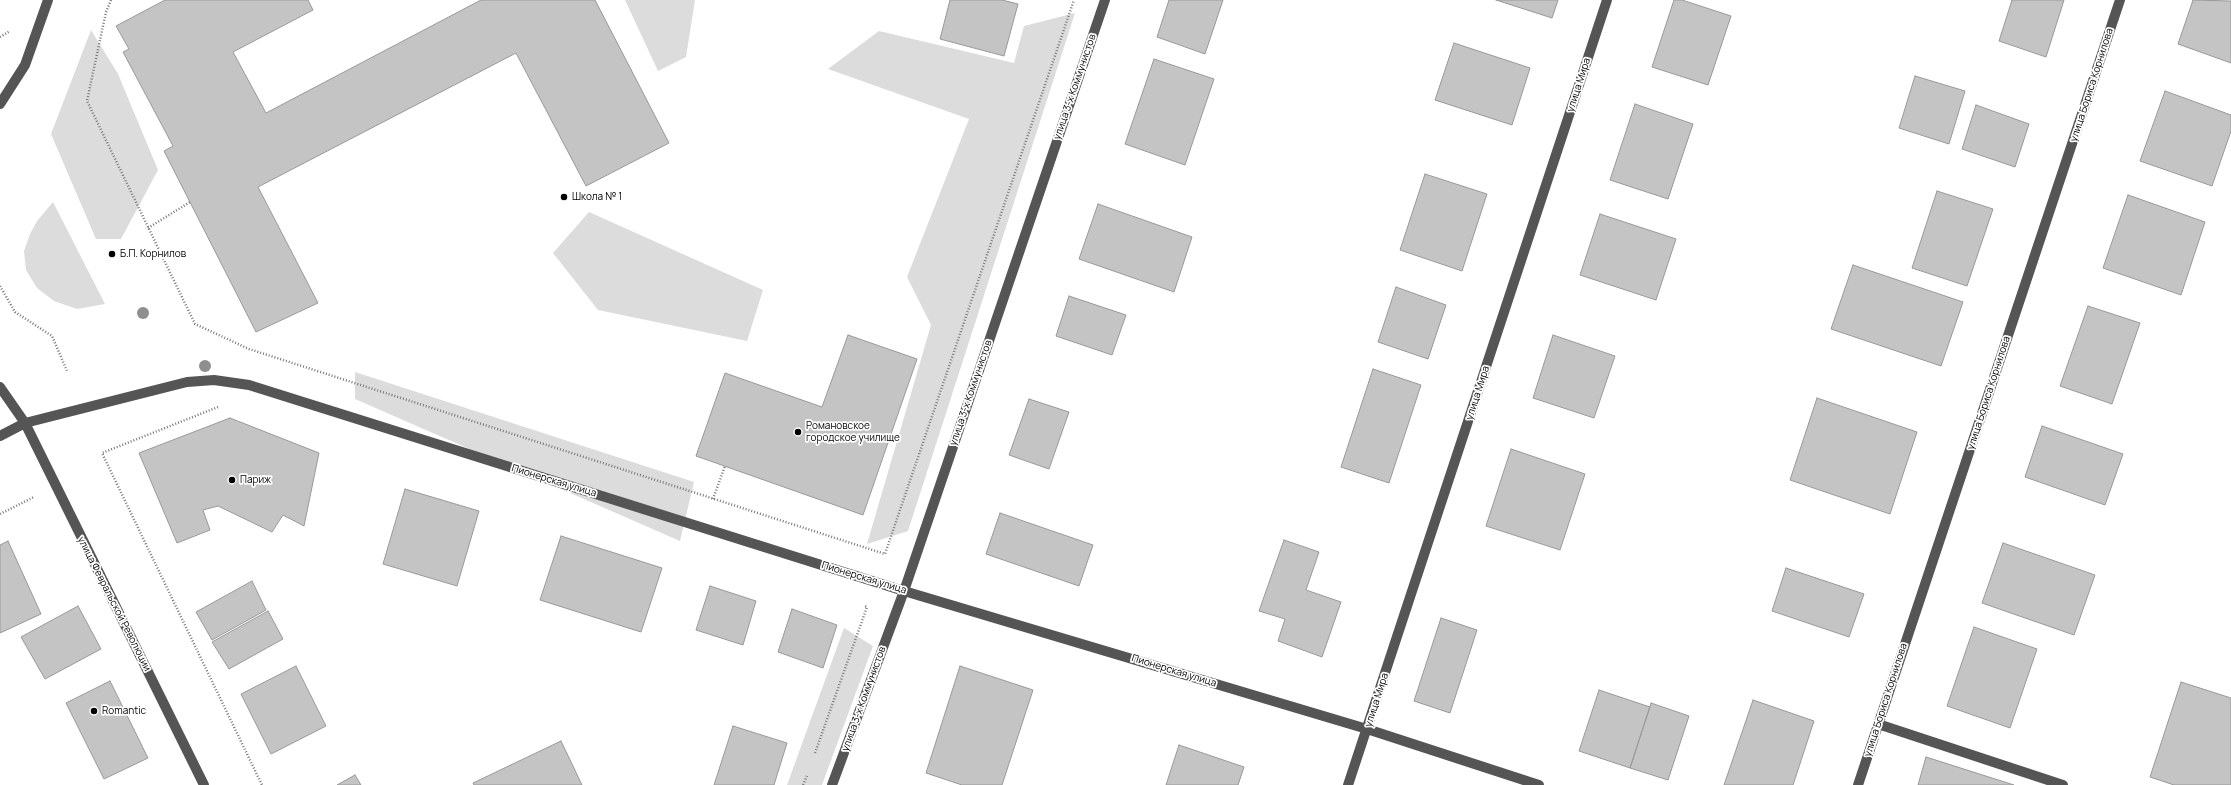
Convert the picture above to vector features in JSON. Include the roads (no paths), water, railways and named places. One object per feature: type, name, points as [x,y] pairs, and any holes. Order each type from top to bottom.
[{"type":"street","points":[[0,104],[25,65],[48,0]]},
{"type":"street","name":"улица 3-х Коммунистов","points":[[832,785],[904,591],[1105,0]]},
{"type":"street","name":"улица Мира","points":[[1348,785],[1607,0]]},
{"type":"street","name":"улица Бориса Корнилова","points":[[1858,785],[2120,0]]},
{"type":"street","name":"Пионерская улица","points":[[0,436],[25,422],[187,382],[214,380],[249,385],[904,591],[1367,729],[1539,785]]},
{"type":"street","name":"улица Февральской Революции","points":[[0,387],[25,422],[204,785]]},
{"type":"street","points":[[1878,724],[2063,785]]},
{"type":"place","name":"Школа № 1","points":[[564,197]]},
{"type":"place","name":"Б.П. Корнилов","points":[[112,254]]},
{"type":"place","name":"Романовское городское училище","points":[[798,432]]},
{"type":"place","name":"Париж","points":[[232,480]]},
{"type":"place","name":"Romantic","points":[[94,711]]}]
